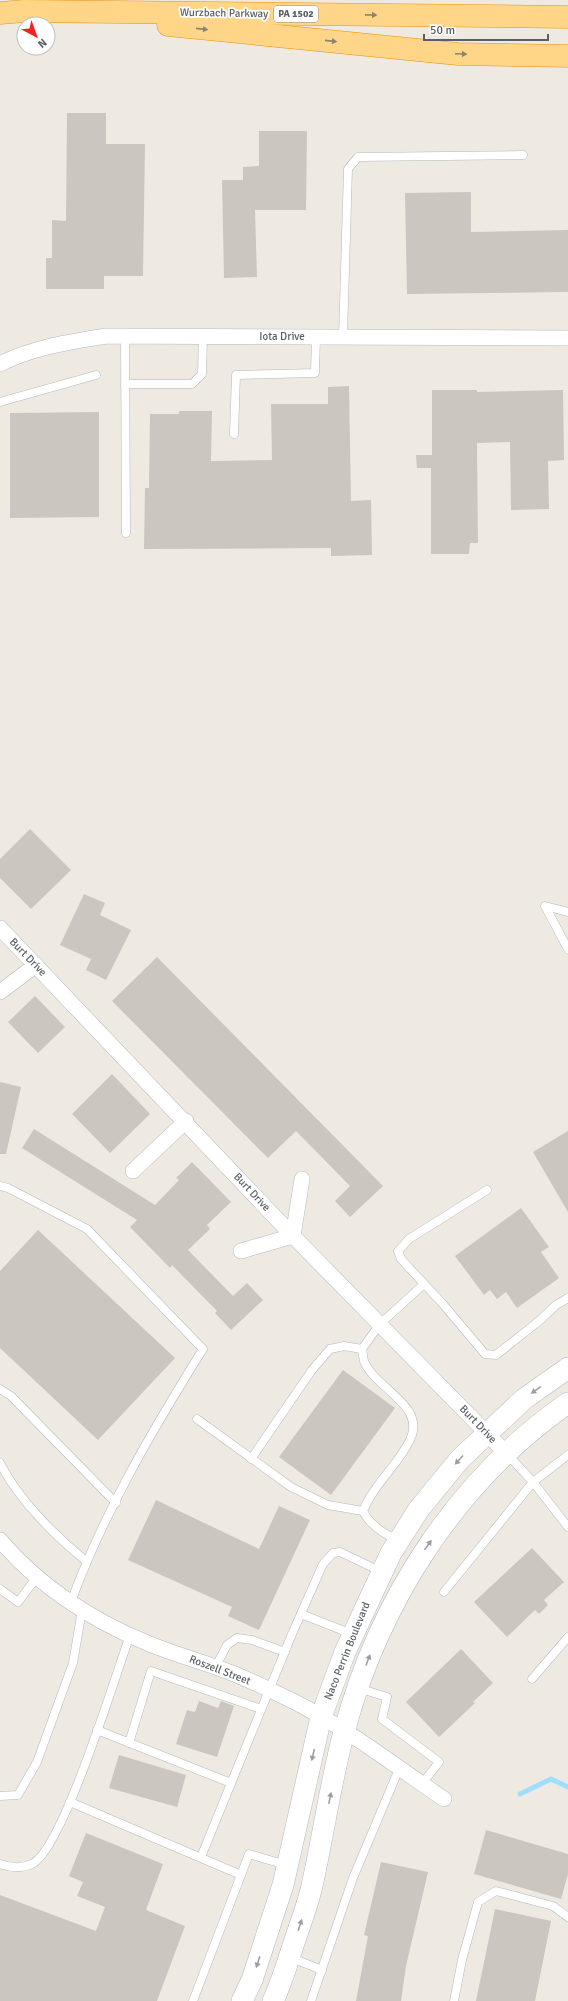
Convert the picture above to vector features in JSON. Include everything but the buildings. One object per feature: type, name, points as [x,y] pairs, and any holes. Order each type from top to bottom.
[{"type":"highway","name":"Wurzbach Parkway","points":[[0,13],[24,11],[568,17]]},
{"type":"highway","points":[[24,11],[458,54],[568,56]]},
{"type":"main road","name":"Naco Perrin Boulevard","points":[[242,2001],[252,1980],[283,1885],[321,1717],[353,1634],[382,1572],[399,1540],[419,1509],[460,1459],[486,1432],[524,1398],[568,1368]]},
{"type":"main road","name":"Naco Perrin Boulevard","points":[[273,2001],[310,1892],[344,1731],[368,1659],[413,1568],[447,1520],[481,1478],[506,1453],[541,1421],[568,1403]]},
{"type":"street","name":"Iota Drive","points":[[0,364],[11,358],[43,347],[106,336],[125,335],[568,338]]},
{"type":"street","name":"Burt Drive","points":[[0,928],[186,1121],[293,1236],[506,1453]]},
{"type":"street","points":[[0,992],[36,965]]},
{"type":"street","points":[[133,1171],[186,1121]]},
{"type":"street","points":[[241,1251],[293,1236],[302,1179]]},
{"type":"street","name":"Roszell Street","points":[[0,1540],[37,1577],[77,1606],[107,1625],[130,1636],[239,1676],[269,1690],[321,1717],[344,1731],[444,1798]]},
{"type":"lane","points":[[343,337],[348,169],[358,157],[523,155]]},
{"type":"lane","points":[[125,335],[126,533]]},
{"type":"lane","points":[[125,384],[192,384],[202,374],[203,335]]},
{"type":"lane","points":[[234,434],[236,375],[315,373],[316,336]]},
{"type":"lane","points":[[0,402],[96,375]]},
{"type":"lane","points":[[568,912],[545,906],[568,949]]},
{"type":"lane","points":[[0,1186],[8,1188],[87,1229],[203,1349],[172,1399],[86,1560],[77,1606],[73,1663],[37,1762],[18,1795],[0,1796]]},
{"type":"lane","points":[[487,1190],[409,1239],[398,1250],[401,1259],[485,1354],[496,1355],[539,1321],[556,1305],[568,1298]]},
{"type":"lane","points":[[363,1511],[368,1500],[410,1440],[414,1424],[410,1412],[364,1362],[362,1349],[380,1324],[424,1284]]},
{"type":"lane","points":[[251,1459],[312,1370],[330,1349],[344,1346],[362,1349]]},
{"type":"lane","points":[[0,1389],[11,1396],[116,1503]]},
{"type":"lane","points":[[197,1419],[251,1459],[297,1490],[328,1505],[363,1511]]},
{"type":"lane","points":[[506,1453],[568,1526]]},
{"type":"lane","points":[[444,1592],[532,1482],[568,1455]]},
{"type":"lane","points":[[0,1463],[5,1473],[40,1517],[61,1540],[86,1560]]},
{"type":"lane","points":[[363,1511],[367,1519],[383,1533],[399,1540]]},
{"type":"lane","points":[[201,1857],[261,1709],[324,1564],[333,1554],[340,1552],[382,1572]]},
{"type":"lane","points":[[0,1589],[18,1602],[37,1577]]},
{"type":"lane","points":[[301,1614],[353,1634]]},
{"type":"lane","points":[[0,1864],[13,1868],[33,1863],[46,1851],[78,1786],[130,1636]]},
{"type":"lane","points":[[532,1679],[568,1637]]},
{"type":"lane","points":[[216,1668],[227,1645],[237,1638],[252,1640],[285,1652]]},
{"type":"lane","points":[[130,1743],[151,1671],[261,1709]]},
{"type":"lane","points":[[358,1688],[387,1696],[382,1719],[439,1762],[422,1784]]},
{"type":"lane","points":[[97,1730],[231,1783]]},
{"type":"lane","points":[[311,2001],[353,1878],[399,1769]]},
{"type":"lane","points":[[70,1802],[241,1875]]},
{"type":"lane","points":[[193,2001],[249,1854],[287,1866]]},
{"type":"lane","points":[[454,2001],[462,1960],[478,1902],[496,1890],[553,1906],[568,1917]]},
{"type":"lane","points":[[289,1957],[322,1970]]},
{"type":"waterway","points":[[520,1794],[551,1779],[568,1787]]}]
